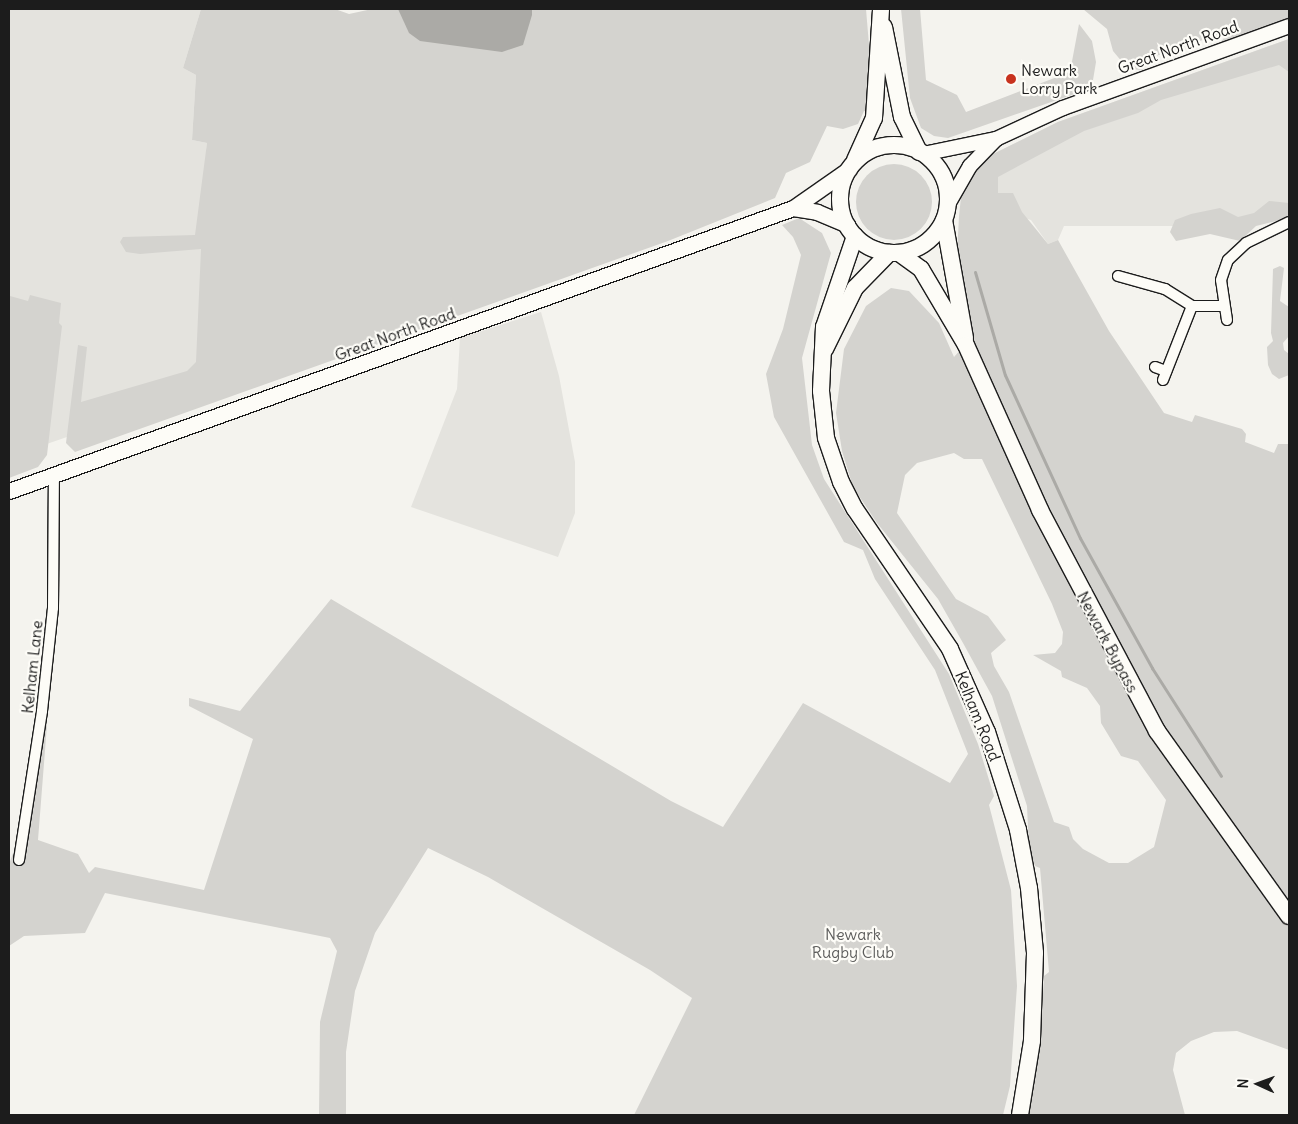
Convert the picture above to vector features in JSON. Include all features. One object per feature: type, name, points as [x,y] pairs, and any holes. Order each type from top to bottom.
[{"type":"highway","points":[[881,13],[892,54],[902,117],[921,153],[943,178],[946,213],[926,242],[894,253],[871,248],[851,230],[840,196],[851,167],[874,118],[881,13]]},
{"type":"highway","points":[[851,167],[866,154],[882,147],[898,146],[921,153]]},
{"type":"highway","name":"Newark Bypass","points":[[946,213],[966,345]]},
{"type":"highway","name":"Kelham Road","points":[[851,230],[824,327],[825,350],[821,391],[822,414],[838,475],[855,509],[950,648],[987,732],[1018,830],[1029,888],[1035,962],[1032,1041],[1020,1115]]},
{"type":"highway","name":"Newark Bypass","points":[[894,253],[921,269],[966,345],[1040,510],[1157,730],[1289,916]]},
{"type":"highway","name":"Kelham Road","points":[[825,350],[855,288],[894,253]]},
{"type":"main road","name":"Great North Road","points":[[921,153],[996,139],[1063,108],[1289,26]]},
{"type":"main road","name":"Great North Road","points":[[946,213],[970,166],[996,139]]},
{"type":"main road","name":"Great North Road","points":[[9,491],[793,208],[851,167]]},
{"type":"main road","name":"Great North Road","points":[[793,208],[817,212],[851,230]]},
{"type":"street","points":[[1227,320],[1221,280],[1228,260],[1246,243],[1289,222]]},
{"type":"street","points":[[1118,276],[1165,289],[1192,306],[1224,306]]},
{"type":"street","points":[[1155,367],[1165,375],[1192,306]]},
{"type":"street","name":"Kelham Lane","points":[[19,860],[42,710],[53,608],[54,475]]},
{"type":"shaded area","points":[[9,9],[201,9],[183,68],[196,75],[192,140],[207,143],[204,180],[209,388],[9,457]]},
{"type":"shaded area","points":[[398,9],[532,9],[532,15],[523,45],[502,52],[420,41],[409,33]]},
{"type":"shaded area","points":[[1289,39],[1289,215],[1180,226],[1064,226],[1058,240],[1048,244],[1031,220],[987,205],[987,157],[1058,122]]},
{"type":"shaded area","points":[[541,312],[559,376],[575,462],[575,513],[558,557],[411,507],[457,389],[460,338]]},
{"type":"green space","points":[[201,9],[335,9],[349,14],[372,9],[866,9],[872,81],[867,111],[864,111],[858,124],[843,129],[827,126],[810,162],[786,173],[775,198],[668,241],[75,452],[66,443],[78,345],[87,347],[81,402],[187,371],[196,362],[201,249],[140,254],[126,252],[120,242],[123,237],[195,235],[207,143],[192,140],[196,75],[183,68]]},
{"type":"green space","points":[[901,9],[920,9],[926,80],[957,95],[966,112],[1070,72],[1079,24],[1092,41],[1096,62],[1093,80],[1080,92],[948,138],[934,136],[921,128],[910,98]]},
{"type":"green space","points":[[1083,9],[1289,9],[1289,23],[1225,44],[1221,42],[1229,31],[1156,56],[1142,70],[1128,69],[1113,51],[1107,29]]},
{"type":"green space","points":[[1289,39],[1289,72],[1279,65],[1161,100],[1138,113],[1084,131],[998,177],[998,193],[1013,193],[1022,212],[1048,244],[1058,240],[1109,331],[1164,413],[1192,422],[1195,415],[1242,429],[1246,434],[1245,442],[1274,453],[1278,444],[1289,444],[1289,1050],[1237,1031],[1214,1032],[1191,1041],[1176,1053],[1173,1070],[1185,1115],[1029,1115],[1041,1029],[1044,976],[1049,972],[1040,868],[1035,866],[1029,848],[1027,806],[992,696],[938,599],[877,523],[853,487],[842,451],[836,413],[844,349],[866,306],[891,288],[909,291],[939,323],[954,357],[973,336],[957,256],[961,197],[967,181],[987,157],[1058,122]],"holes":[[[954,453],[964,459],[982,459],[1052,604],[1063,632],[1062,644],[1055,653],[1033,655],[1061,671],[1062,677],[1087,688],[1100,706],[1101,723],[1121,756],[1138,761],[1166,800],[1154,847],[1128,863],[1109,863],[1083,849],[1073,839],[1069,827],[1054,822],[1009,692],[994,666],[991,653],[1006,640],[988,616],[956,599],[897,513],[905,475],[917,463]]]},
{"type":"green space","points":[[894,164],[908,167],[921,175],[929,188],[932,202],[929,216],[921,229],[908,237],[894,240],[880,237],[867,229],[859,216],[856,202],[859,188],[867,175],[880,167]]},
{"type":"green space","points":[[1269,201],[1289,203],[1289,218],[1256,226],[1240,241],[1210,234],[1176,241],[1170,232],[1175,220],[1191,214],[1220,208],[1238,217],[1254,213]]},
{"type":"green space","name":"Newark Rugby Club","points":[[799,218],[822,233],[831,253],[802,358],[812,445],[824,479],[949,674],[978,744],[994,796],[989,805],[1011,890],[1017,986],[1010,1086],[1003,1115],[634,1115],[692,998],[650,970],[488,877],[428,848],[375,933],[355,991],[346,1052],[346,1115],[319,1115],[320,1022],[337,951],[330,938],[105,893],[85,933],[24,936],[9,946],[9,864],[20,835],[37,719],[47,725],[38,840],[78,854],[89,873],[95,867],[204,890],[253,739],[189,706],[189,698],[240,711],[331,599],[671,801],[723,827],[803,703],[950,783],[968,754],[935,670],[875,579],[863,550],[844,542],[774,417],[766,374],[783,329],[801,255],[793,237],[782,225]]},
{"type":"green space","points":[[1280,266],[1284,268],[1280,301],[1289,307],[1289,336],[1283,343],[1284,350],[1289,354],[1289,375],[1279,379],[1272,374],[1268,365],[1267,347],[1273,341],[1271,333],[1273,269]]},
{"type":"green space","points":[[9,291],[10,296],[28,301],[30,295],[61,303],[59,323],[62,326],[47,455],[38,467],[9,478]]},
{"type":"waterway","points":[[975,272],[1005,375],[1080,538],[1152,668],[1221,776]]},
{"type":"place","name":"Newark Lorry Park","points":[[1011,79]]}]
